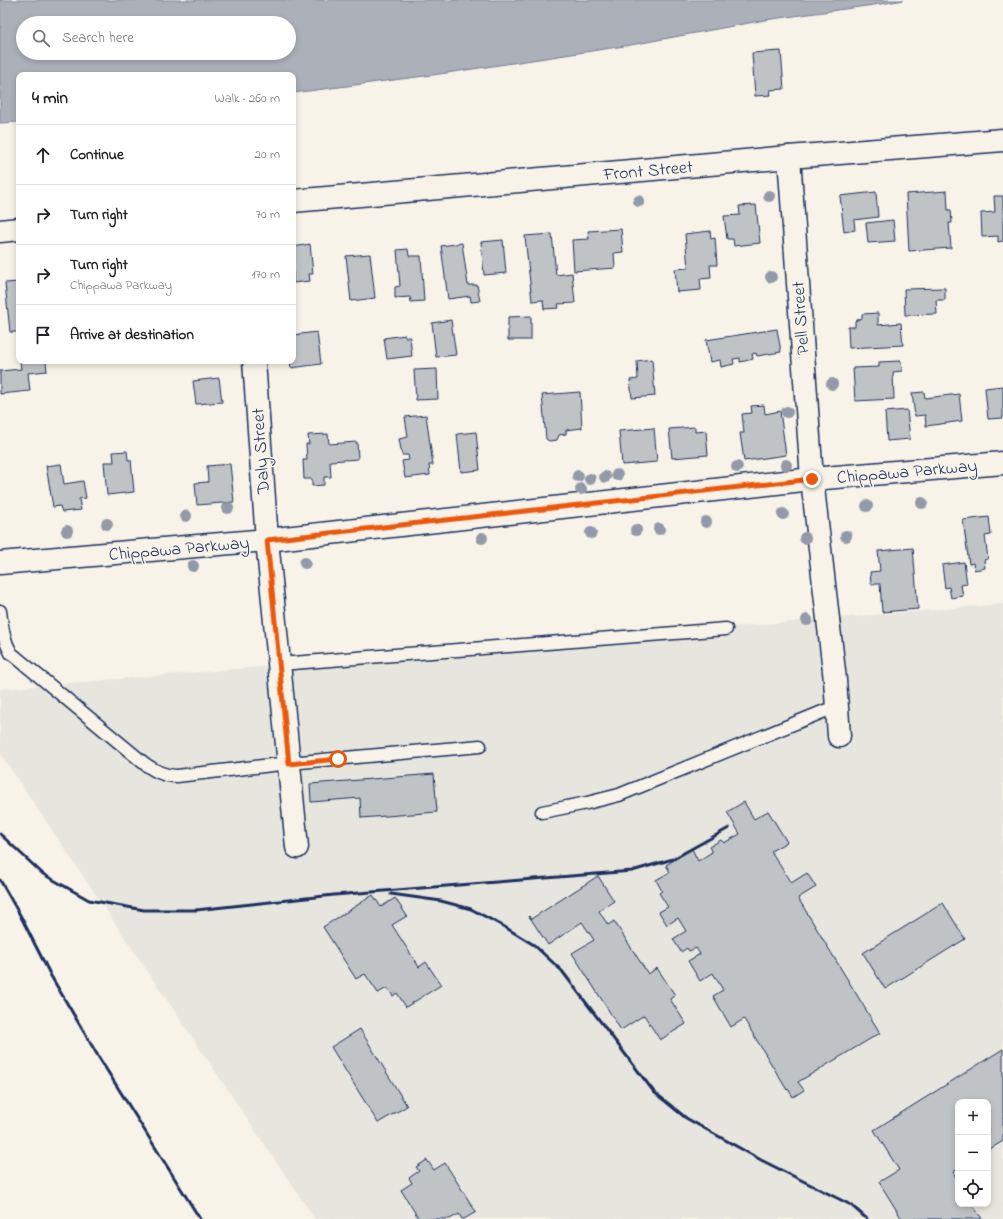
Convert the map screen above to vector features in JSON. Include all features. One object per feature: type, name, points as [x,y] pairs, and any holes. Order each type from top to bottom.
[{"type":"street","name":"Front Street","points":[[296,201],[789,157],[1003,140]]},
{"type":"street","name":"Pell Street","points":[[789,157],[812,479],[835,680],[839,736]]},
{"type":"street","points":[[0,231],[16,229]]},
{"type":"street","name":"Daly Street","points":[[254,364],[267,540],[297,847]]},
{"type":"street","name":"Chippawa Parkway","points":[[0,563],[267,540],[812,479],[1003,464]]},
{"type":"lane","points":[[0,611],[3,636],[11,653],[144,764],[154,771],[166,776],[480,746]]},
{"type":"lane","points":[[280,664],[726,629]]},
{"type":"lane","points":[[542,812],[587,804],[619,795],[837,706]]},
{"type":"shaded area","points":[[0,0],[904,0],[765,20],[631,45],[440,74],[296,93],[296,72],[16,72],[16,122],[0,123]]},
{"type":"shaded area","points":[[1003,604],[1003,1219],[315,1219],[0,753],[0,689]]},
{"type":"building","points":[[781,51],[784,89],[770,90],[771,95],[755,96],[752,53]]},
{"type":"building","points":[[947,191],[948,210],[951,210],[952,223],[949,223],[951,248],[909,251],[906,194]]},
{"type":"building","points":[[876,192],[878,217],[854,220],[855,230],[844,232],[840,196]]},
{"type":"building","points":[[994,196],[1003,196],[1003,241],[998,242],[998,236],[982,237],[981,213],[995,212]]},
{"type":"building","points":[[756,205],[760,243],[734,246],[733,239],[727,239],[724,216],[740,215],[739,206]]},
{"type":"building","points":[[893,220],[895,241],[868,243],[866,223]]},
{"type":"building","points":[[621,229],[623,252],[614,253],[615,268],[574,271],[572,240],[589,239],[588,231]]},
{"type":"building","points":[[710,231],[711,239],[715,238],[717,265],[710,265],[711,278],[700,279],[701,290],[677,292],[675,269],[688,268],[685,234]]},
{"type":"building","points":[[552,234],[556,275],[572,273],[575,303],[558,304],[559,308],[544,309],[543,300],[532,301],[525,236]]},
{"type":"building","points":[[503,240],[506,273],[484,275],[481,242]]},
{"type":"building","points":[[462,243],[468,285],[477,285],[480,301],[471,302],[470,296],[448,299],[441,246]]},
{"type":"building","points":[[310,244],[313,274],[309,274],[310,281],[296,283],[296,246]]},
{"type":"building","points":[[408,249],[409,256],[421,256],[424,301],[411,302],[410,297],[395,298],[395,287],[400,286],[397,250]]},
{"type":"building","points":[[370,254],[375,298],[351,301],[346,256]]},
{"type":"building","points":[[16,282],[16,332],[10,332],[5,283]]},
{"type":"building","points":[[945,288],[945,300],[936,300],[937,314],[905,315],[904,289]]},
{"type":"building","points":[[878,313],[878,325],[901,323],[903,345],[849,348],[848,327],[855,327],[855,321],[862,318],[862,314]]},
{"type":"building","points":[[531,316],[531,340],[508,340],[508,317]]},
{"type":"building","points":[[451,320],[456,355],[436,357],[432,323]]},
{"type":"building","points":[[777,329],[781,352],[757,356],[756,353],[752,354],[753,359],[740,362],[740,358],[733,359],[734,364],[721,367],[720,360],[710,362],[706,340]]},
{"type":"building","points":[[317,332],[321,364],[291,368],[290,364],[296,364],[296,335]]},
{"type":"building","points":[[405,335],[405,337],[410,337],[412,356],[387,359],[384,338]]},
{"type":"building","points":[[652,359],[655,396],[632,398],[630,380],[638,379],[637,361]]},
{"type":"building","points":[[901,361],[902,371],[893,372],[894,399],[855,401],[853,368],[879,367],[879,362]]},
{"type":"building","points":[[20,364],[46,364],[47,371],[28,373],[30,391],[0,394],[0,371],[21,369]]},
{"type":"building","points":[[437,369],[438,399],[416,400],[414,370]]},
{"type":"building","points":[[219,378],[222,402],[196,404],[193,381]]},
{"type":"building","points":[[1003,386],[1003,418],[988,419],[985,388]]},
{"type":"building","points":[[580,392],[582,428],[566,430],[566,434],[559,435],[557,440],[549,441],[546,439],[542,395]]},
{"type":"building","points":[[924,392],[925,398],[959,394],[962,421],[926,426],[925,415],[915,416],[912,393]]},
{"type":"building","points":[[764,405],[765,414],[780,411],[786,455],[744,461],[740,433],[744,433],[742,414],[752,413],[751,406]]},
{"type":"building","points":[[907,410],[910,439],[887,441],[885,412]]},
{"type":"building","points":[[426,415],[433,465],[429,465],[430,475],[405,478],[402,461],[409,460],[408,455],[402,455],[399,439],[408,437],[405,417]]},
{"type":"building","points":[[695,427],[695,432],[706,431],[708,455],[672,458],[669,429]]},
{"type":"building","points":[[654,428],[657,462],[622,465],[619,431]]},
{"type":"building","points":[[476,432],[480,470],[461,472],[457,434]]},
{"type":"building","points":[[328,434],[329,444],[357,442],[358,459],[330,461],[331,477],[324,477],[324,485],[312,486],[312,479],[304,479],[303,460],[307,460],[306,444],[309,444],[308,435]]},
{"type":"building","points":[[127,451],[128,460],[131,460],[134,492],[107,495],[104,462],[114,462],[113,452]]},
{"type":"building","points":[[61,464],[64,484],[83,481],[86,498],[79,499],[81,510],[62,512],[60,506],[53,507],[46,466]]},
{"type":"building","points":[[230,464],[234,502],[197,505],[195,483],[208,482],[207,466]]},
{"type":"building","points":[[989,517],[991,535],[985,536],[988,559],[984,560],[985,568],[974,570],[973,563],[969,564],[963,520]]},
{"type":"building","points":[[913,548],[918,609],[882,612],[880,584],[871,584],[870,572],[880,571],[878,551]]},
{"type":"building","points":[[964,562],[967,584],[961,585],[963,596],[951,598],[949,587],[945,588],[942,565]]},
{"type":"building","points":[[434,774],[437,812],[361,818],[360,798],[311,802],[310,784]]},
{"type":"building","points":[[744,802],[754,819],[768,811],[787,842],[771,851],[791,883],[807,873],[816,887],[798,898],[880,1033],[798,1082],[804,1090],[793,1097],[788,1089],[787,1090],[744,1019],[731,1027],[713,996],[723,990],[713,973],[700,981],[688,961],[700,954],[696,948],[689,951],[687,948],[681,952],[673,939],[686,931],[678,918],[667,925],[659,912],[668,907],[659,893],[662,891],[656,880],[670,872],[666,865],[692,849],[698,861],[712,852],[709,847],[721,840],[724,843],[740,834],[727,812]]},
{"type":"building","points":[[598,876],[614,901],[599,911],[608,925],[614,921],[648,974],[657,968],[675,995],[670,999],[686,1024],[660,1040],[644,1015],[621,1030],[572,953],[594,940],[582,922],[548,945],[529,916],[531,919]]},
{"type":"building","points":[[373,895],[381,907],[395,898],[407,916],[392,925],[419,967],[426,962],[441,985],[406,1007],[397,993],[393,996],[387,988],[378,993],[365,974],[356,979],[323,927]]},
{"type":"building","points":[[943,903],[965,939],[885,989],[863,953]]},
{"type":"building","points":[[360,1029],[407,1106],[378,1123],[331,1047]]},
{"type":"building","points":[[1003,1049],[1003,1141],[991,1148],[991,1099],[955,1099],[955,1171],[953,1172],[955,1176],[955,1207],[974,1207],[982,1219],[902,1219],[879,1182],[899,1170],[874,1130]]},
{"type":"building","points":[[427,1160],[434,1170],[445,1163],[476,1212],[464,1219],[462,1219],[459,1214],[450,1219],[419,1219],[401,1190],[412,1183],[409,1178],[419,1171],[416,1167]]},
{"type":"railway","points":[[0,834],[43,874],[89,900],[144,910],[196,910],[334,895],[632,871],[673,859],[729,828]]},
{"type":"railway","points":[[0,880],[20,915],[51,976],[98,1056],[200,1219]]},
{"type":"railway","points":[[391,894],[441,901],[471,909],[534,945],[562,971],[654,1092],[686,1118],[761,1160],[851,1205],[867,1219]]},
{"type":"route","points":[[338,759],[289,764],[267,540],[812,479]]}]
